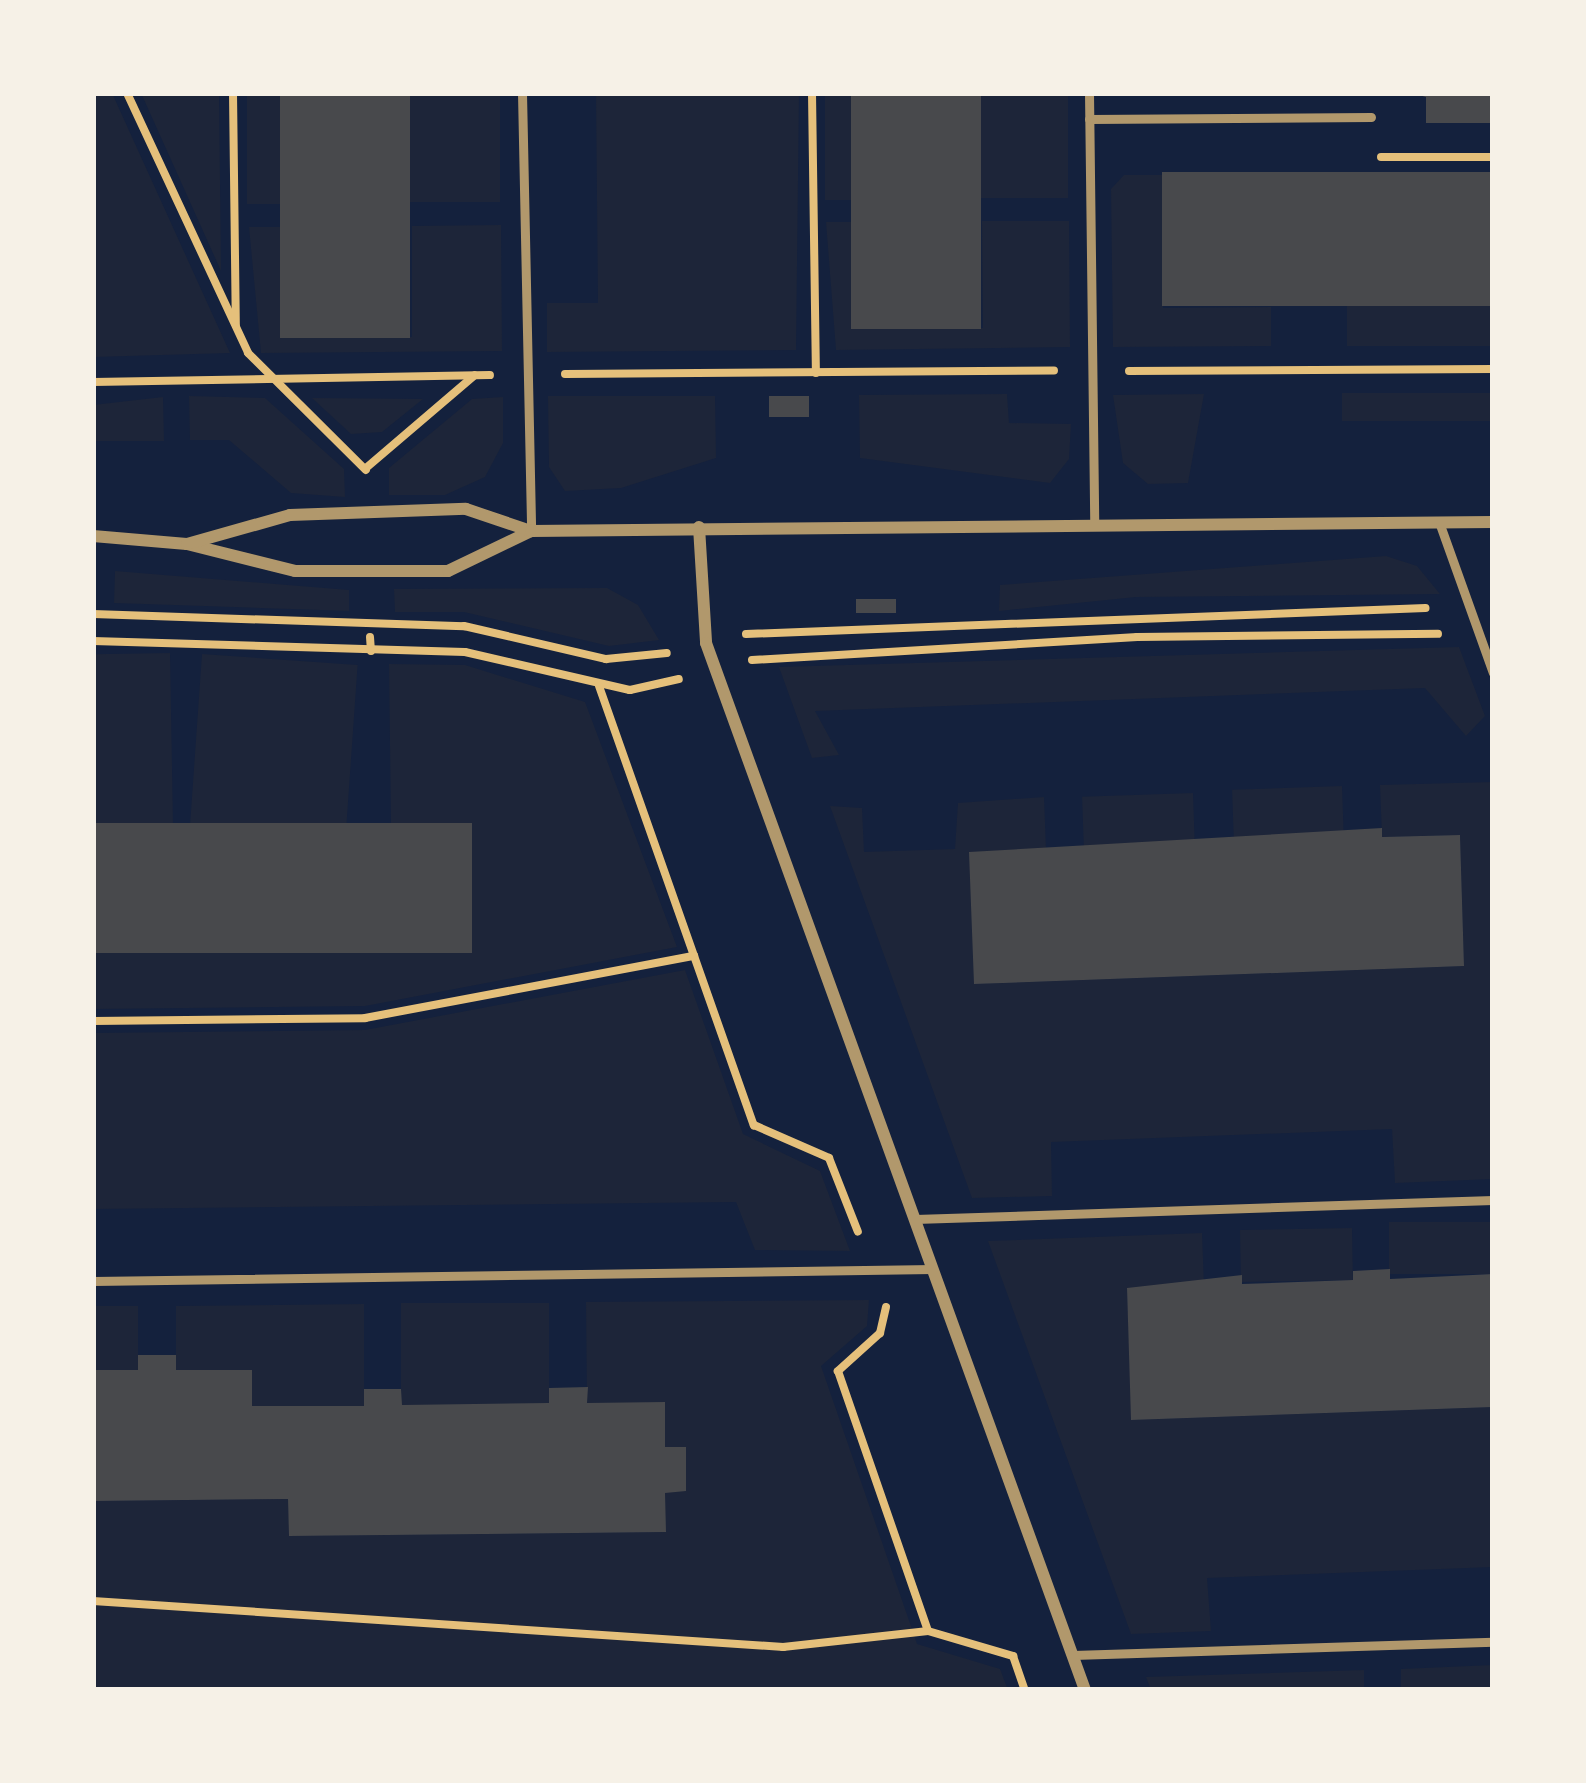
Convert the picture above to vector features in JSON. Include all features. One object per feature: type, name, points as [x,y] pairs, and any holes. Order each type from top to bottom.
[{"type":"street","points":[[187,544],[290,515],[466,509],[531,531],[1094,522],[1493,522]]},
{"type":"street","points":[[699,527],[706,643],[1085,1690]]},
{"type":"street","points":[[93,536],[187,544],[295,572],[448,571],[531,531]]},
{"type":"lane","points":[[522,93],[531,531]]},
{"type":"lane","points":[[1088,93],[1094,522]]},
{"type":"lane","points":[[1089,119],[1371,117]]},
{"type":"lane","points":[[1439,522],[1493,674]]},
{"type":"lane","points":[[915,1220],[1493,1200]]},
{"type":"lane","points":[[93,1282],[933,1270]]},
{"type":"lane","points":[[1073,1655],[1493,1642]]},
{"type":"path","points":[[127,93],[236,333],[263,376],[366,468],[475,375]]},
{"type":"path","points":[[233,93],[236,333]]},
{"type":"path","points":[[812,93],[816,373]]},
{"type":"path","points":[[1371,140],[1371,157],[1493,157]]},
{"type":"path","points":[[93,382],[263,376],[1493,369]]},
{"type":"path","points":[[93,614],[464,626],[620,660],[706,643],[1137,611],[1469,607]]},
{"type":"path","points":[[93,641],[465,652],[599,686],[716,669],[1137,637],[1478,633]]},
{"type":"path","points":[[370,638],[371,651]]},
{"type":"path","points":[[599,686],[754,1125],[830,1158],[865,1250]]},
{"type":"path","points":[[93,1021],[365,1018],[694,956]]},
{"type":"path","points":[[884,1300],[885,1326],[838,1371],[928,1630]]},
{"type":"path","points":[[93,1601],[783,1647],[928,1630],[1013,1656],[1025,1690]]},
{"type":"shaded area","points":[[93,93],[112,93],[230,353],[93,357]]},
{"type":"shaded area","points":[[141,93],[219,93],[221,271]]},
{"type":"shaded area","points":[[247,93],[280,93],[280,204],[247,204]]},
{"type":"shaded area","points":[[410,93],[500,93],[500,202],[410,202]]},
{"type":"shaded area","points":[[596,93],[799,93],[796,350],[547,352],[547,303],[598,303]]},
{"type":"shaded area","points":[[825,93],[851,93],[851,200],[825,200]]},
{"type":"shaded area","points":[[981,93],[1068,93],[1068,198],[981,198]]},
{"type":"shaded area","points":[[1124,175],[1162,175],[1163,308],[1271,307],[1271,346],[1113,347],[1111,189]]},
{"type":"shaded area","points":[[982,221],[1069,221],[1070,347],[836,350],[826,222],[853,222],[855,329],[983,328]]},
{"type":"shaded area","points":[[501,225],[502,351],[261,353],[249,227],[282,227],[283,337],[412,337],[412,226]]},
{"type":"shaded area","points":[[1347,306],[1493,306],[1493,346],[1347,346]]},
{"type":"shaded area","points":[[1342,393],[1493,393],[1493,421],[1342,421]]},
{"type":"shaded area","points":[[1007,394],[1009,423],[1071,424],[1069,459],[1050,483],[860,458],[859,395]]},
{"type":"shaded area","points":[[1204,394],[1188,483],[1148,484],[1123,463],[1113,395]]},
{"type":"shaded area","points":[[189,396],[265,398],[344,469],[345,497],[291,493],[229,440],[190,440]]},
{"type":"shaded area","points":[[548,396],[715,396],[716,458],[621,488],[565,491],[549,467]]},
{"type":"shaded area","points":[[163,397],[164,441],[93,441],[93,405]]},
{"type":"shaded area","points":[[503,397],[503,443],[485,477],[445,495],[389,495],[389,468],[472,399]]},
{"type":"shaded area","points":[[312,398],[423,399],[382,432],[351,434]]},
{"type":"shaded area","points":[[1386,556],[1417,566],[1440,594],[1136,597],[999,611],[1000,585]]},
{"type":"shaded area","points":[[115,571],[349,590],[349,611],[114,603]]},
{"type":"shaded area","points":[[607,588],[638,605],[659,640],[609,646],[464,612],[395,612],[394,589]]},
{"type":"shaded area","points":[[1459,647],[1485,716],[1466,736],[1425,688],[815,711],[839,755],[812,758],[779,667]]},
{"type":"shaded area","points":[[170,653],[173,826],[96,827],[93,654]]},
{"type":"shaded area","points":[[202,654],[358,665],[346,835],[190,825]]},
{"type":"shaded area","points":[[389,664],[465,665],[585,702],[677,947],[365,1006],[93,1009],[93,921],[391,824]]},
{"type":"shaded area","points":[[1493,782],[1493,1179],[1395,1183],[1392,1129],[1051,1142],[1052,1196],[972,1198],[830,806],[862,808],[864,852],[955,849],[958,803],[1044,797],[1046,849],[970,853],[975,984],[1464,966],[1460,835],[1382,837],[1380,785]]},
{"type":"shaded area","points":[[1342,786],[1344,838],[1234,842],[1232,790]]},
{"type":"shaded area","points":[[1193,793],[1195,844],[1084,848],[1082,797]]},
{"type":"shaded area","points":[[685,970],[743,1134],[820,1171],[850,1251],[755,1250],[736,1202],[93,1209],[93,1033],[365,1030]]},
{"type":"shaded area","points":[[1389,1222],[1493,1222],[1493,1274],[1389,1274]]},
{"type":"shaded area","points":[[1352,1228],[1353,1280],[1241,1282],[1240,1230]]},
{"type":"shaded area","points":[[1202,1233],[1204,1285],[1127,1289],[1132,1420],[1493,1407],[1493,1567],[1207,1578],[1211,1631],[1131,1634],[988,1241]]},
{"type":"shaded area","points":[[869,1300],[867,1326],[821,1366],[917,1644],[1000,1669],[1008,1690],[93,1690],[93,1501],[288,1499],[290,1536],[665,1532],[664,1403],[587,1403],[586,1302]]},
{"type":"shaded area","points":[[401,1303],[549,1303],[549,1405],[401,1405]]},
{"type":"shaded area","points":[[364,1304],[364,1406],[252,1406],[252,1370],[176,1370],[176,1306]]},
{"type":"shaded area","points":[[93,1306],[138,1306],[138,1370],[93,1370]]},
{"type":"shaded area","points":[[1493,1665],[1493,1690],[1401,1690],[1401,1669]]},
{"type":"shaded area","points":[[1364,1670],[1364,1690],[1151,1690],[1146,1677]]},
{"type":"building","points":[[280,93],[410,93],[410,338],[280,338]]},
{"type":"building","points":[[851,93],[981,93],[981,329],[851,329]]},
{"type":"building","points":[[1412,93],[1493,93],[1493,123],[1426,123],[1426,97]]},
{"type":"building","points":[[1162,172],[1493,172],[1493,306],[1162,306]]},
{"type":"building","points":[[769,396],[809,396],[809,417],[769,417]]},
{"type":"building","points":[[856,599],[896,599],[896,613],[856,613]]},
{"type":"building","points":[[93,823],[472,823],[472,953],[93,953]]},
{"type":"building","points":[[1382,828],[1382,837],[1460,835],[1464,966],[974,984],[969,852]]},
{"type":"building","points":[[1390,1269],[1390,1279],[1493,1274],[1493,1407],[1131,1420],[1127,1288],[1242,1275],[1242,1284],[1353,1280],[1353,1271]]},
{"type":"building","points":[[138,1355],[176,1355],[176,1370],[252,1370],[252,1406],[364,1406],[364,1389],[401,1389],[402,1405],[549,1403],[549,1388],[588,1387],[587,1403],[665,1402],[665,1447],[686,1447],[686,1491],[665,1493],[666,1532],[289,1536],[288,1499],[93,1501],[93,1370],[138,1370]]}]
